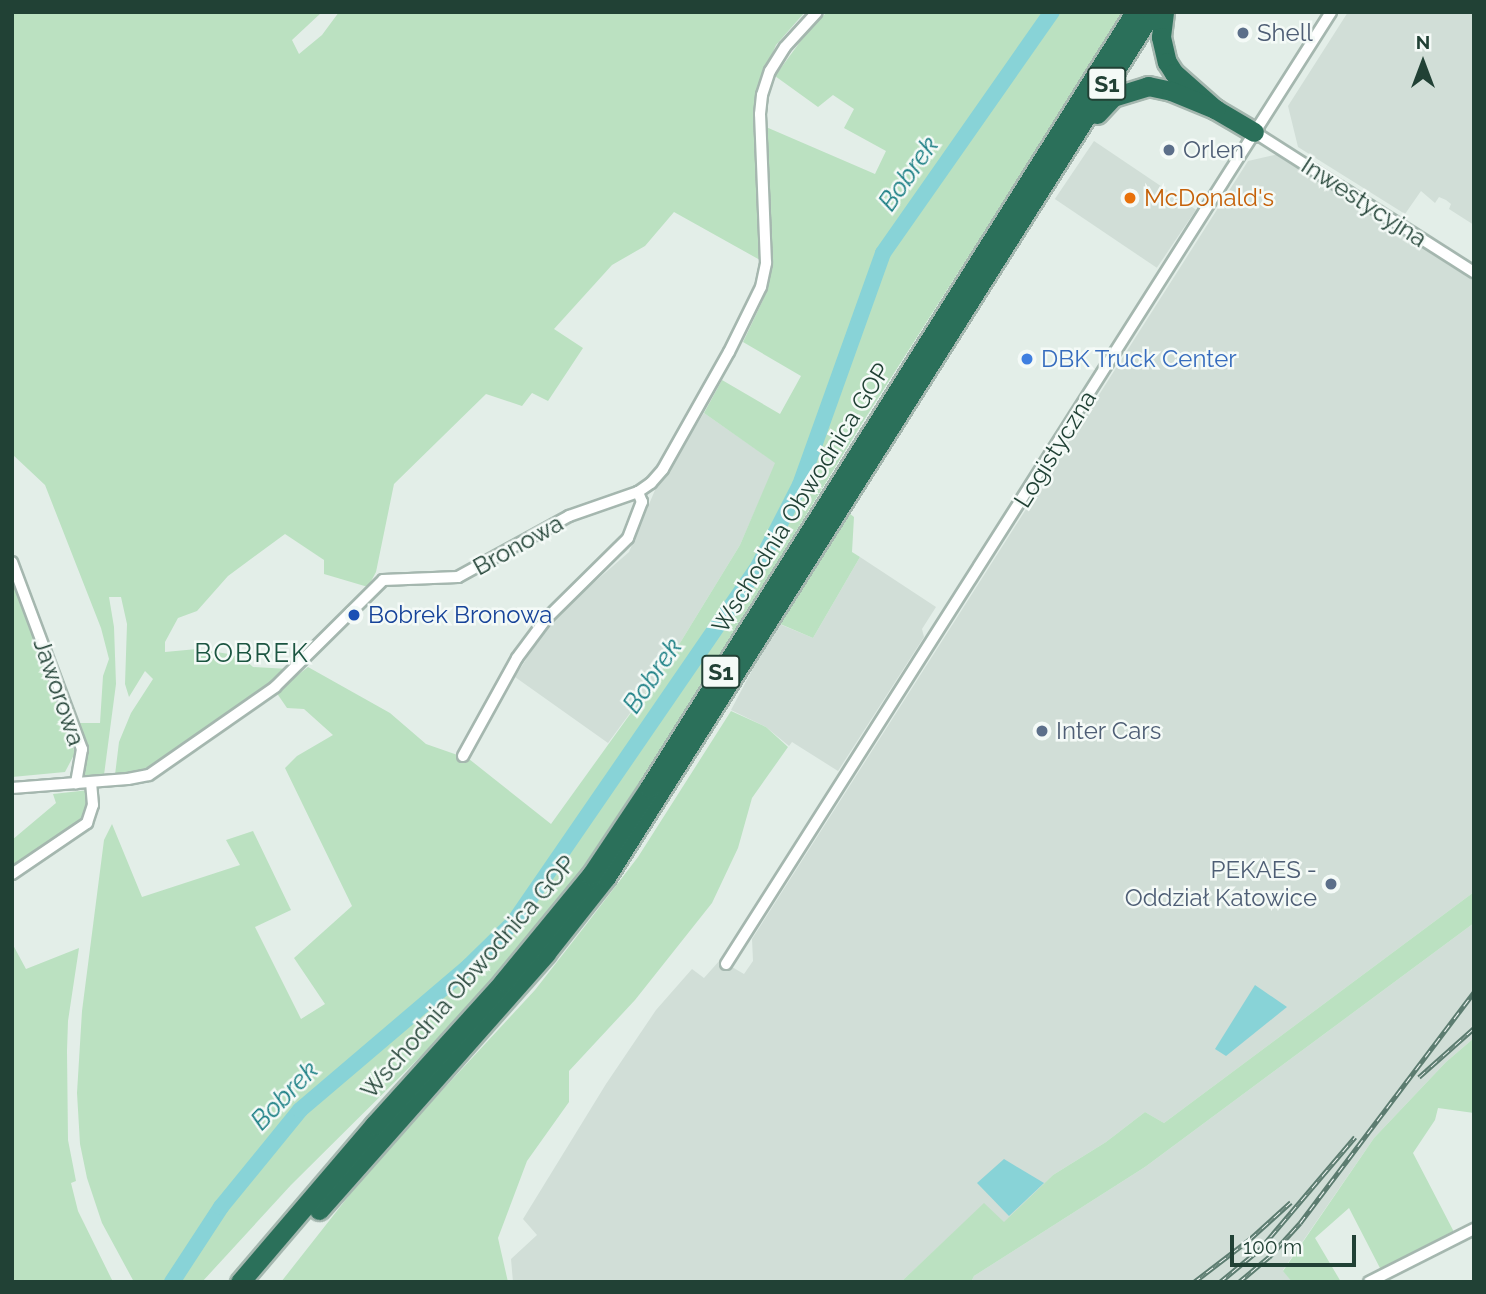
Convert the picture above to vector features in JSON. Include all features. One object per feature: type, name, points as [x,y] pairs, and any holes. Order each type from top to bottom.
[{"type":"highway","name":"Wschodnia Obwodnica GOP","points":[[240,1282],[374,1125],[503,982],[584,884],[649,788],[1135,12]]},
{"type":"highway","name":"Wschodnia Obwodnica GOP","points":[[258,1282],[546,953],[607,877],[1152,12]]},
{"type":"highway","points":[[1164,12],[1161,37],[1167,62],[1183,83],[1215,109]]},
{"type":"highway","points":[[1061,155],[1113,97],[1134,88],[1148,86],[1171,91],[1215,109],[1254,132]]},
{"type":"street","name":"Bronowa","points":[[12,788],[139,778],[167,764],[275,687],[383,580],[458,577],[569,516],[638,492],[663,469],[729,352],[761,287],[766,263],[766,201],[760,114],[770,71],[785,47],[817,12]]},
{"type":"street","name":"Logistyczna","points":[[726,964],[1331,12]]},
{"type":"street","name":"Inwestycyjna","points":[[1254,132],[1474,272]]},
{"type":"street","points":[[463,756],[517,657],[545,619],[628,538],[642,502],[638,492]]},
{"type":"street","name":"Jaworowa","points":[[12,562],[82,749],[76,783]]},
{"type":"street","points":[[12,874],[87,823],[93,805],[91,782]]},
{"type":"street","points":[[1368,1282],[1474,1229]]},
{"type":"shaded area","points":[[1348,12],[1474,12],[1474,225],[1449,209],[1451,204],[1446,200],[1439,197],[1435,203],[1421,191],[1405,214],[1298,147],[1288,106]]},
{"type":"shaded area","points":[[1094,141],[1196,210],[1157,268],[1055,199]]},
{"type":"shaded area","points":[[1279,154],[1474,280],[1474,892],[1164,1123],[1145,1112],[1106,1142],[1053,1175],[1004,1223],[984,1204],[901,1282],[513,1282],[511,1259],[537,1235],[523,1219],[606,1084],[656,1010],[692,969],[704,978],[720,960],[744,974],[753,961],[752,939],[1248,161]]},
{"type":"shaded area","points":[[704,413],[776,463],[740,545],[672,656],[608,743],[515,677],[550,621],[629,552],[655,490]]},
{"type":"shaded area","points":[[860,557],[936,607],[922,629],[924,637],[838,771],[792,742],[789,746],[766,727],[731,710],[777,623],[813,638]]},
{"type":"shaded area","points":[[1474,923],[1474,1038],[1446,1062],[1374,1138],[1283,1270],[1292,1282],[971,1282],[974,1276],[1145,1167]]},
{"type":"green space","points":[[12,12],[322,12],[292,40],[299,54],[322,35],[339,12],[805,12],[776,45],[758,88],[761,157],[766,127],[875,174],[886,151],[844,128],[854,109],[833,95],[818,107],[775,76],[808,31],[827,12],[1124,12],[861,425],[662,751],[577,881],[516,956],[435,1042],[291,1185],[202,1282],[134,1282],[102,1223],[87,1178],[80,1144],[77,1093],[82,1011],[104,840],[112,824],[142,897],[240,865],[226,840],[253,831],[291,910],[255,927],[301,1019],[325,1004],[294,958],[352,906],[285,768],[297,756],[333,735],[304,709],[287,708],[276,692],[308,667],[390,713],[426,744],[469,759],[551,824],[672,656],[740,545],[775,463],[704,413],[722,380],[780,414],[801,376],[743,342],[763,300],[771,262],[760,260],[674,212],[645,246],[612,265],[554,329],[583,348],[548,401],[532,393],[522,406],[486,394],[394,484],[376,572],[368,587],[324,574],[324,560],[285,534],[228,576],[197,611],[178,618],[165,642],[165,652],[197,649],[229,654],[244,659],[253,667],[289,669],[159,763],[129,774],[115,775],[119,742],[131,713],[153,679],[145,671],[129,697],[125,684],[127,624],[121,597],[109,597],[114,627],[116,684],[104,775],[81,777],[88,752],[78,723],[100,723],[103,676],[109,659],[101,628],[45,485],[12,454]]},
{"type":"green space","points":[[849,513],[854,517],[852,552],[860,557],[813,638],[778,623]]},
{"type":"green space","points":[[12,579],[75,753],[65,772],[12,777]]},
{"type":"green space","points":[[731,711],[766,727],[788,747],[752,798],[738,848],[712,903],[635,1000],[569,1071],[569,1102],[527,1161],[498,1238],[508,1282],[281,1282],[373,1165],[535,990],[638,857]]},
{"type":"green space","points":[[89,790],[87,819],[13,867],[12,840],[56,803],[53,794]]},
{"type":"green space","points":[[1474,892],[1474,923],[1145,1167],[974,1276],[971,1282],[901,1282],[984,1203],[1004,1222],[1053,1175],[1106,1142],[1145,1112],[1164,1123]]},
{"type":"green space","points":[[12,943],[26,969],[79,948],[68,1021],[68,1140],[76,1181],[71,1183],[78,1211],[113,1282],[12,1282]]},
{"type":"green space","points":[[1474,1038],[1474,1113],[1438,1108],[1435,1120],[1413,1153],[1454,1232],[1381,1270],[1349,1208],[1315,1238],[1341,1282],[1292,1282],[1283,1271],[1374,1138],[1446,1062]]},
{"type":"water","points":[[1255,985],[1287,1007],[1226,1056],[1215,1049]]},
{"type":"water","points":[[1004,1159],[1044,1183],[1009,1216],[977,1183]]},
{"type":"waterway","name":"Bobrek","points":[[172,1282],[221,1207],[300,1110],[469,966],[514,922],[759,565],[800,485],[883,253],[1052,12]]},
{"type":"railway","points":[[1239,1282],[1269,1257],[1300,1223],[1474,992]]},
{"type":"railway","points":[[1419,1077],[1474,1028]]},
{"type":"railway","points":[[1220,1282],[1260,1249],[1355,1137]]},
{"type":"railway","points":[[1194,1282],[1250,1239],[1291,1202]]},
{"type":"place","name":"Shell","points":[[1243,33]]},
{"type":"place","name":"Orlen","points":[[1169,150]]},
{"type":"place","name":"McDonald's","points":[[1130,198]]},
{"type":"place","name":"DBK Truck Center","points":[[1027,359]]},
{"type":"place","name":"Bobrek Bronowa","points":[[354,615]]},
{"type":"place","name":"Inter Cars","points":[[1042,731]]},
{"type":"place","name":"PEKAES - Oddział Katowice","points":[[1331,884]]},
{"type":"district","name":"BOBREK","points":[[252,654]]}]
